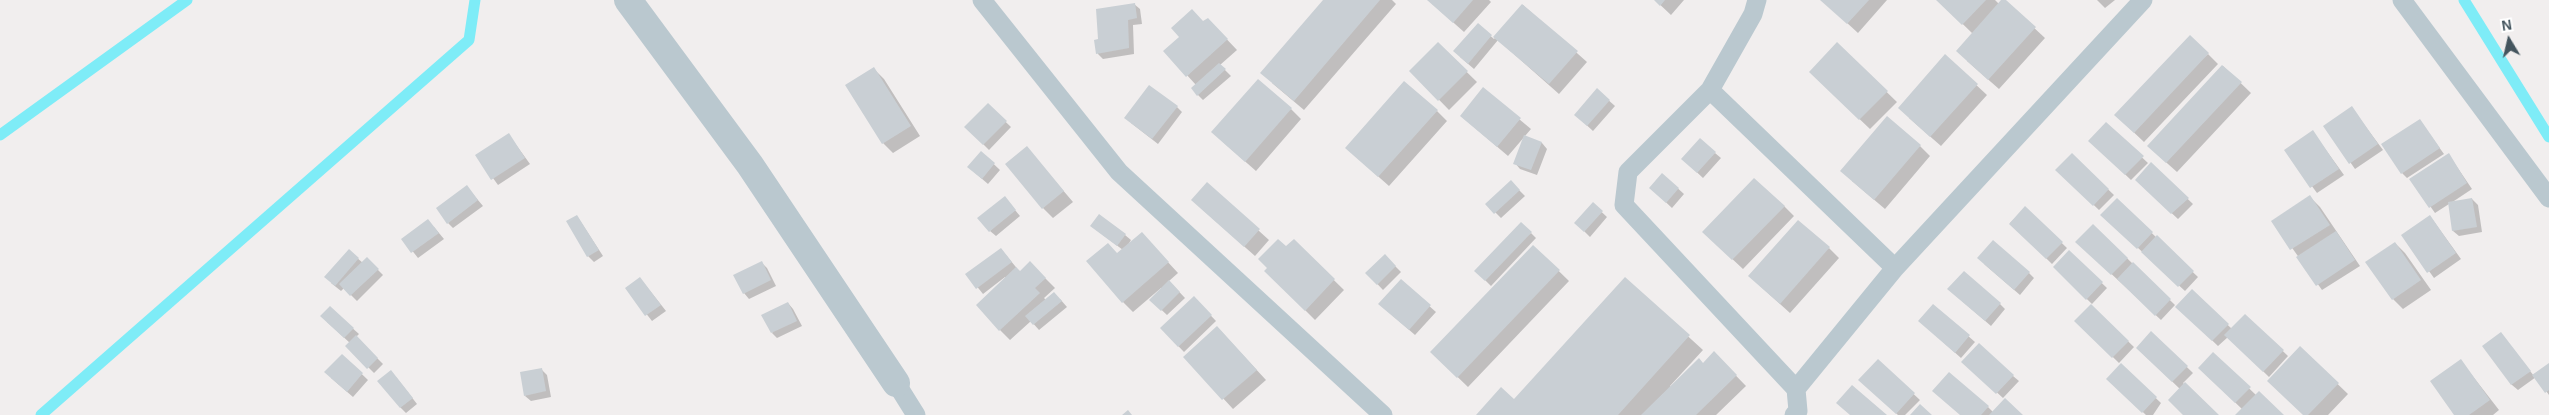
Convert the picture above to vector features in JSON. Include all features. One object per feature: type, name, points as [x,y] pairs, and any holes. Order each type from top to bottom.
[{"type":"street","points":[[628,0],[750,165],[896,383]]},
{"type":"lane","points":[[982,0],[1119,172],[1383,415]]},
{"type":"lane","points":[[1756,0],[1753,14],[1710,90],[1628,172],[1624,205],[1796,388],[1798,414]]},
{"type":"lane","points":[[1796,388],[1896,268],[2143,0]]},
{"type":"lane","points":[[2402,0],[2549,198]]},
{"type":"lane","points":[[1710,90],[1896,268]]},
{"type":"lane","points":[[896,383],[916,415]]},
{"type":"building","points":[[1323,0],[1380,0],[1294,101],[1260,73]]},
{"type":"building","points":[[1427,0],[1473,0],[1453,23]]},
{"type":"building","points":[[1654,0],[1665,0],[1660,6]]},
{"type":"building","points":[[1820,0],[1869,0],[1847,24]]},
{"type":"building","points":[[1936,0],[1986,0],[1962,25]]},
{"type":"building","points":[[2001,0],[2006,0],[2036,27],[1988,80],[1956,51]]},
{"type":"building","points":[[1135,3],[1137,18],[1128,20],[1129,48],[1096,54],[1094,40],[1098,39],[1096,9]]},
{"type":"building","points":[[1522,4],[1578,51],[1549,84],[1493,37]]},
{"type":"building","points":[[1192,9],[1203,21],[1208,18],[1228,39],[1186,77],[1163,51],[1179,37],[1171,28]]},
{"type":"building","points":[[1478,23],[1492,35],[1468,64],[1453,51]]},
{"type":"building","points":[[2190,35],[2209,53],[2134,133],[2114,115]]},
{"type":"building","points":[[1438,42],[1468,71],[1438,101],[1409,71]]},
{"type":"building","points":[[1837,42],[1888,91],[1859,120],[1809,72]]},
{"type":"building","points":[[1945,54],[1978,84],[1930,137],[1898,108]]},
{"type":"building","points":[[1219,63],[1226,69],[1197,96],[1191,88]]},
{"type":"building","points":[[2222,65],[2242,82],[2166,163],[2147,146]]},
{"type":"building","points":[[874,67],[911,126],[882,144],[845,85]]},
{"type":"building","points":[[1258,79],[1292,108],[1245,162],[1211,132]]},
{"type":"building","points":[[1404,81],[1438,110],[1378,177],[1345,148]]},
{"type":"building","points":[[1149,85],[1178,106],[1152,139],[1124,118]]},
{"type":"building","points":[[1483,87],[1521,118],[1497,147],[1460,116]]},
{"type":"building","points":[[1597,88],[1610,100],[1587,126],[1574,115]]},
{"type":"building","points":[[988,103],[1007,121],[983,145],[964,127]]},
{"type":"building","points":[[2352,106],[2378,144],[2349,164],[2323,126]]},
{"type":"building","points":[[1887,116],[1921,145],[1874,200],[1840,171]]},
{"type":"building","points":[[2420,119],[2440,148],[2401,174],[2381,144]]},
{"type":"building","points":[[2106,122],[2144,156],[2125,175],[2088,141]]},
{"type":"building","points":[[2313,130],[2339,169],[2310,188],[2284,150]]},
{"type":"building","points":[[509,133],[525,158],[491,180],[475,155]]},
{"type":"building","points":[[1524,135],[1542,142],[1531,170],[1513,164]]},
{"type":"building","points":[[1700,138],[1716,152],[1697,173],[1681,159]]},
{"type":"building","points":[[1027,146],[1064,191],[1042,209],[1005,164]]},
{"type":"building","points":[[981,151],[995,163],[982,179],[967,167]]},
{"type":"building","points":[[2072,153],[2109,189],[2093,206],[2055,170]]},
{"type":"building","points":[[2449,153],[2467,183],[2429,208],[2409,179]]},
{"type":"building","points":[[2151,162],[2189,198],[2171,214],[2135,180]]},
{"type":"building","points":[[1662,173],[1679,188],[1666,203],[1649,188]]},
{"type":"building","points":[[1754,178],[1785,206],[1732,260],[1702,232]]},
{"type":"building","points":[[1511,180],[1520,190],[1494,214],[1485,204]]},
{"type":"building","points":[[1207,182],[1260,229],[1244,247],[1191,200]]},
{"type":"building","points":[[467,185],[478,200],[447,224],[436,208]]},
{"type":"building","points":[[2310,195],[2330,225],[2290,250],[2271,221]]},
{"type":"building","points":[[1005,196],[1016,210],[989,232],[977,218]]},
{"type":"building","points":[[2117,198],[2153,232],[2137,249],[2100,215]]},
{"type":"building","points":[[2472,198],[2477,227],[2452,231],[2448,202]]},
{"type":"building","points":[[1593,202],[1603,211],[1584,232],[1574,223]]},
{"type":"building","points":[[2025,206],[2063,242],[2046,259],[2009,224]]},
{"type":"building","points":[[1099,214],[1126,234],[1117,246],[1090,226]]},
{"type":"building","points":[[577,215],[599,250],[587,257],[566,221]]},
{"type":"building","points":[[2430,215],[2456,253],[2427,273],[2401,235]]},
{"type":"building","points":[[428,219],[439,233],[411,253],[401,239]]},
{"type":"building","points":[[1798,220],[1830,247],[1780,304],[1748,276]]},
{"type":"building","points":[[1521,222],[1532,232],[1485,281],[1474,271]]},
{"type":"building","points":[[2093,224],[2128,258],[2111,275],[2075,242]]},
{"type":"building","points":[[2336,231],[2355,260],[2316,286],[2296,257]]},
{"type":"building","points":[[1142,232],[1169,262],[1122,303],[1086,261],[1108,243],[1117,253]]},
{"type":"building","points":[[2157,235],[2194,271],[2178,287],[2141,252]]},
{"type":"building","points":[[1278,239],[1286,246],[1294,239],[1335,279],[1305,311],[1264,271],[1267,268],[1258,259]]},
{"type":"building","points":[[1993,240],[2030,272],[2014,290],[1977,258]]},
{"type":"building","points":[[2395,242],[2421,280],[2392,300],[2365,262]]},
{"type":"building","points":[[1533,245],[1560,270],[1457,378],[1430,352]]},
{"type":"building","points":[[1001,248],[1012,262],[976,289],[965,274]]},
{"type":"building","points":[[349,249],[359,258],[335,286],[324,277]]},
{"type":"building","points":[[2069,250],[2103,282],[2086,300],[2053,267]]},
{"type":"building","points":[[1385,254],[1396,266],[1377,285],[1365,273]]},
{"type":"building","points":[[367,257],[379,269],[350,296],[339,284]]},
{"type":"building","points":[[762,261],[771,280],[743,294],[733,275]]},
{"type":"building","points":[[1030,261],[1046,278],[1035,288],[1040,293],[999,331],[976,305],[1016,267],[1020,271]]},
{"type":"building","points":[[2133,262],[2171,299],[2155,316],[2117,279]]},
{"type":"building","points":[[1964,271],[2001,303],[1985,321],[1947,289]]},
{"type":"building","points":[[640,277],[661,305],[645,316],[625,288]]},
{"type":"building","points":[[1625,277],[1690,335],[1618,415],[1476,415],[1501,387],[1514,399]]},
{"type":"building","points":[[1401,279],[1431,305],[1409,330],[1378,304]]},
{"type":"building","points":[[1169,280],[1180,292],[1161,311],[1149,300]]},
{"type":"building","points":[[2192,289],[2229,324],[2212,341],[2175,307]]},
{"type":"building","points":[[1054,292],[1062,301],[1033,325],[1025,316]]},
{"type":"building","points":[[1194,296],[1212,315],[1178,347],[1160,328]]},
{"type":"building","points":[[788,302],[797,321],[771,333],[761,315]]},
{"type":"building","points":[[1933,304],[1970,335],[1955,353],[1918,321]]},
{"type":"building","points":[[2091,304],[2129,341],[2112,358],[2074,321]]},
{"type":"building","points":[[330,306],[354,328],[344,338],[320,316]]},
{"type":"building","points":[[2245,314],[2284,350],[2263,372],[2224,335]]},
{"type":"building","points":[[1217,326],[1257,370],[1222,400],[1183,357]]},
{"type":"building","points":[[2151,331],[2188,366],[2172,382],[2136,348]]},
{"type":"building","points":[[2501,332],[2531,371],[2511,385],[2482,346]]},
{"type":"building","points":[[356,335],[378,358],[367,369],[345,346]]},
{"type":"building","points":[[1979,343],[2014,375],[1996,394],[1961,362]]},
{"type":"building","points":[[2300,346],[2339,383],[2308,415],[2303,415],[2267,381]]},
{"type":"building","points":[[1714,351],[1737,375],[1696,415],[1641,415],[1699,358],[1703,363]]},
{"type":"building","points":[[2213,352],[2251,387],[2235,403],[2198,368]]},
{"type":"building","points":[[342,354],[363,373],[347,392],[324,372]]},
{"type":"building","points":[[1878,359],[1915,393],[1896,414],[1858,380]]},
{"type":"building","points":[[2461,359],[2490,400],[2469,415],[2454,415],[2430,381]]},
{"type":"building","points":[[2121,363],[2157,397],[2142,413],[2106,379]]},
{"type":"building","points":[[2549,363],[2549,390],[2545,393],[2532,375]]},
{"type":"building","points":[[542,368],[546,391],[524,396],[520,372]]},
{"type":"building","points":[[391,370],[413,398],[400,408],[377,381]]},
{"type":"building","points":[[1949,372],[1989,406],[1981,415],[1960,415],[1932,391]]},
{"type":"building","points":[[2185,382],[2219,415],[2183,415],[2168,400]]},
{"type":"building","points":[[1852,385],[1887,415],[1850,415],[1836,403]]},
{"type":"building","points":[[2259,391],[2284,415],[2235,415]]},
{"type":"building","points":[[2005,398],[2023,415],[1989,415]]},
{"type":"building","points":[[1920,404],[1932,415],[1910,415]]},
{"type":"building","points":[[1128,410],[1132,415],[1122,415]]},
{"type":"waterway","points":[[0,135],[187,0]]},
{"type":"waterway","points":[[41,415],[469,40],[475,0]]},
{"type":"waterway","points":[[2464,0],[2549,137]]}]
